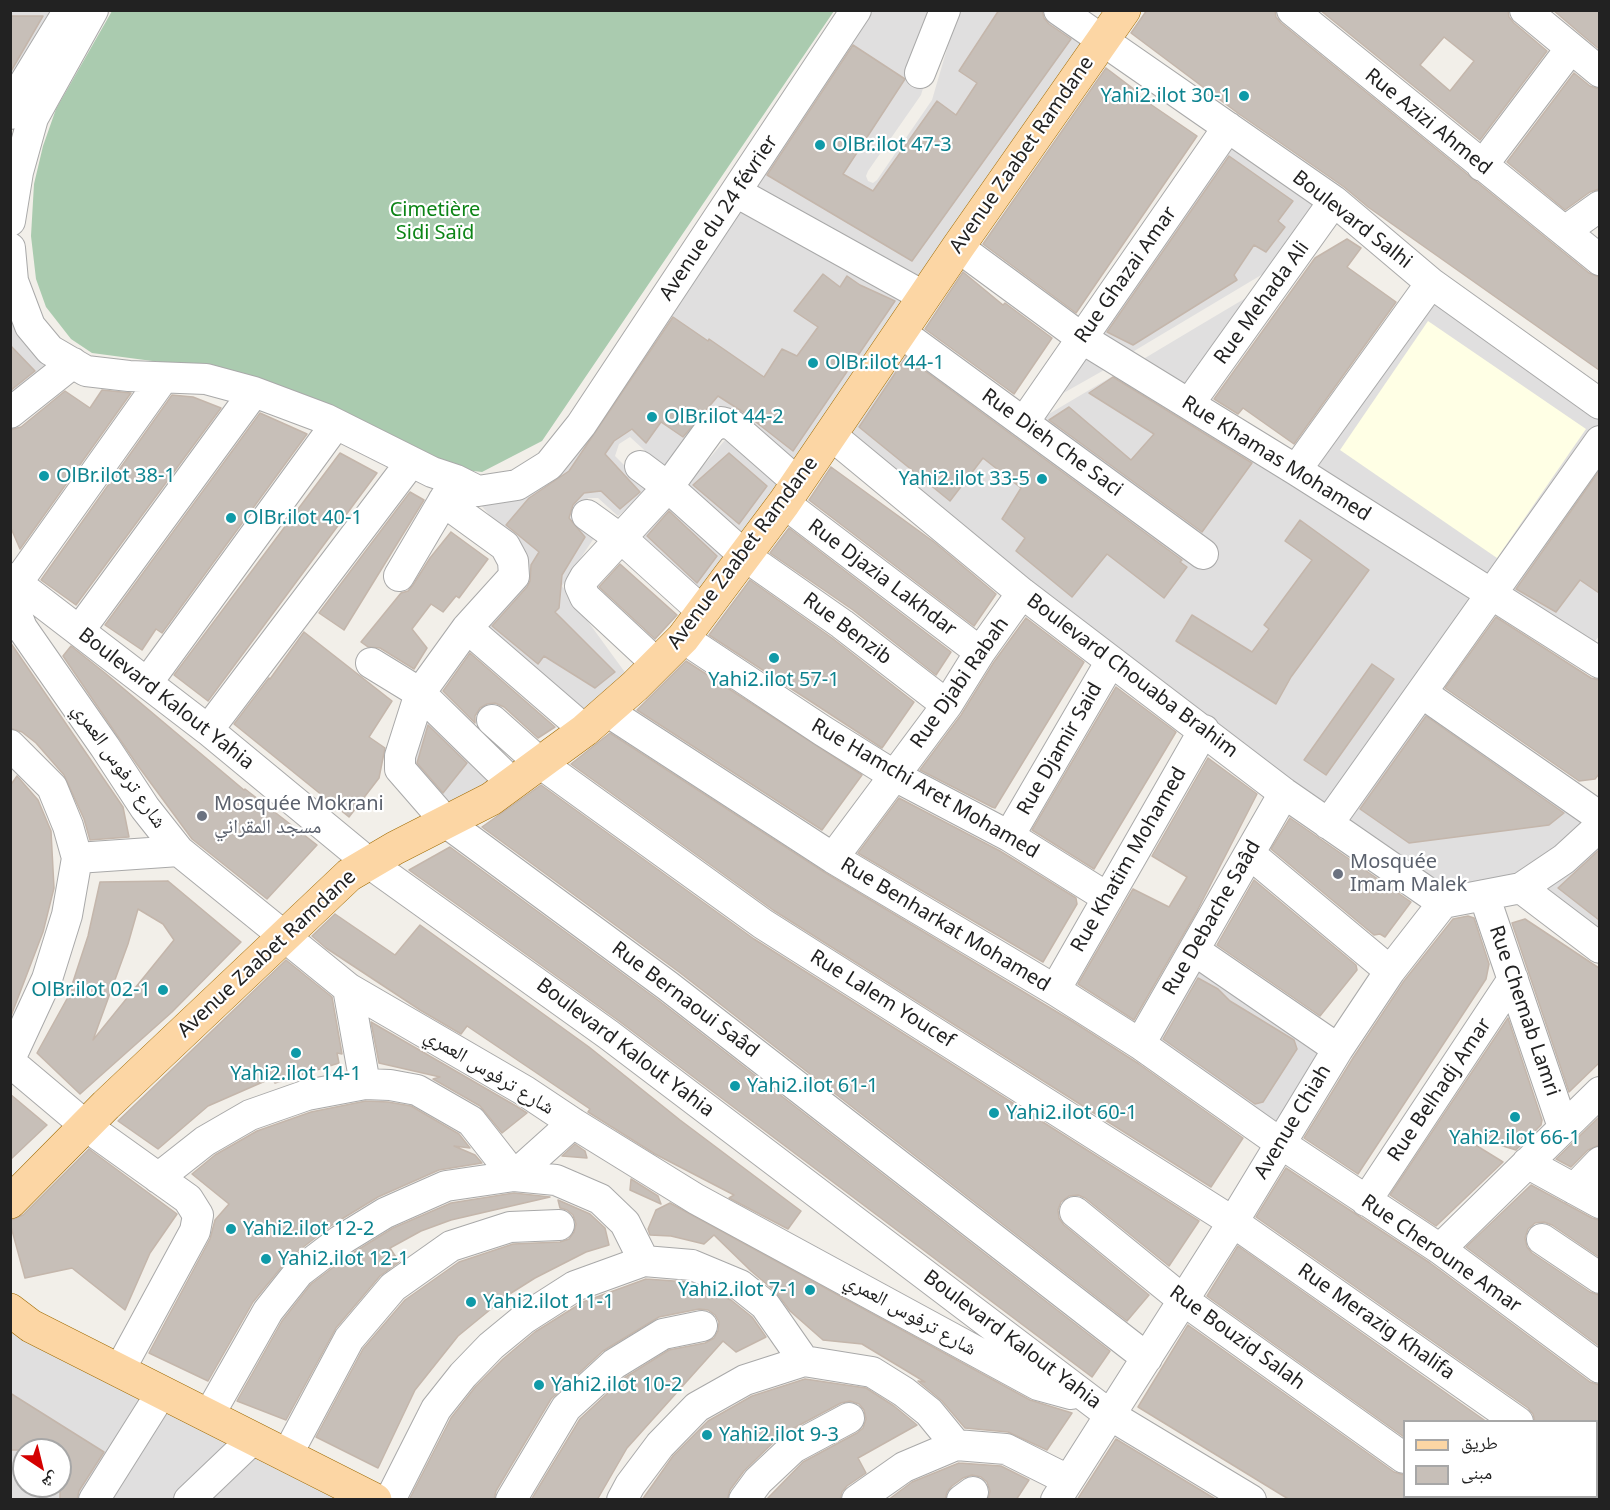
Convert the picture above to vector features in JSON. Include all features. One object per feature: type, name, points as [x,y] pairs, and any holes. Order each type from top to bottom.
[{"type":"main road","name":"Avenue Zaabet Ramdane","points":[[10,1202],[86,1126],[349,875],[395,848],[491,799],[596,720],[683,638],[791,492],[958,247],[1124,10]]},
{"type":"main road","points":[[10,1310],[31,1326],[376,1499]]},
{"type":"street","points":[[12,104],[69,10]]},
{"type":"street","points":[[10,221],[13,185],[33,118],[93,10]]},
{"type":"street","name":"Avenue du 24 février","points":[[10,248],[16,306],[51,350],[86,371],[129,376],[206,379],[254,392],[336,424],[432,472],[450,491],[478,491],[517,485],[549,465],[581,425],[856,10]]},
{"type":"street","points":[[920,73],[945,10]]},
{"type":"street","name":"Boulevard Salhi","points":[[1059,10],[1334,201],[1431,283],[1599,404]]},
{"type":"street","name":"Rue Azizi Ahmed","points":[[1292,10],[1599,260]]},
{"type":"street","points":[[1525,10],[1599,72]]},
{"type":"street","points":[[1482,166],[1571,48]]},
{"type":"street","name":"Rue Ghazai Amar","points":[[1024,422],[1228,127]]},
{"type":"street","points":[[736,192],[925,297]]},
{"type":"street","name":"Rue Mehada Ali","points":[[1189,404],[1334,201]]},
{"type":"street","points":[[1565,231],[1599,206]]},
{"type":"street","name":"Rue Khamas Mohamed","points":[[958,247],[1083,339],[1296,470],[1492,595],[1596,655]]},
{"type":"street","points":[[1296,470],[1431,283]]},
{"type":"street","name":"Rue Dieh Che Saci","points":[[900,332],[1203,554]]},
{"type":"street","points":[[10,413],[74,363]]},
{"type":"street","points":[[13,586],[163,378]]},
{"type":"street","points":[[79,631],[254,392]]},
{"type":"street","name":"Rue Djazia Lakhdar","points":[[668,487],[711,428],[721,422],[732,425],[791,492],[980,652]]},
{"type":"street","points":[[147,683],[336,424]]},
{"type":"street","name":"Boulevard Chouaba Brahim","points":[[831,435],[1022,593],[1111,662],[1204,730],[1284,793],[1443,903]]},
{"type":"street","points":[[1328,824],[1599,441]]},
{"type":"street","points":[[208,730],[411,462]]},
{"type":"street","name":"Rue Benzib","points":[[640,466],[668,487],[745,556],[842,624],[947,705]]},
{"type":"street","points":[[657,664],[585,597],[580,586],[585,576],[668,487]]},
{"type":"street","points":[[399,576],[450,491],[505,546],[513,561],[514,576],[467,628],[420,693]]},
{"type":"street","points":[[587,515],[630,546],[703,612]]},
{"type":"street","name":"Boulevard Kalout Yahia","points":[[13,586],[79,631],[208,730],[369,863],[609,1035],[1101,1408],[1251,1500]]},
{"type":"street","name":"شارع ترفوس العمري","points":[[13,586],[22,628],[145,808],[179,851],[348,988],[516,1085],[696,1199],[1038,1385],[1101,1408]]},
{"type":"street","name":"Rue Djabi Rabah","points":[[833,858],[947,705],[980,652],[1022,593]]},
{"type":"street","name":"Rue Benharkat Mohamed","points":[[467,628],[596,720],[1055,990],[1140,1044],[1280,1143]]},
{"type":"street","name":"Rue Hamchi Aret Mohamed","points":[[683,638],[895,776],[1009,836],[1108,898]]},
{"type":"street","name":"Rue Djamir Said","points":[[1009,836],[1111,662]]},
{"type":"street","points":[[371,663],[420,693],[512,783]]},
{"type":"street","name":"Rue Bernaoui Saâd","points":[[420,693],[400,756],[400,769],[447,823],[668,986],[1147,1358]]},
{"type":"street","points":[[1422,693],[1599,817]]},
{"type":"street","name":"Rue Lalem Youcef","points":[[492,720],[540,763],[763,924],[1233,1222]]},
{"type":"street","name":"Rue Khatim Mohamed","points":[[1055,990],[1204,730]]},
{"type":"street","points":[[13,757],[52,788],[68,826],[77,858],[67,915],[48,979],[10,1061],[86,1126],[188,1198],[198,1215],[195,1231],[119,1371]]},
{"type":"street","name":"Rue Debache Saâd","points":[[1140,1044],[1284,793]]},
{"type":"street","points":[[1443,903],[1521,888],[1564,859],[1599,826]]},
{"type":"street","points":[[77,858],[179,851]]},
{"type":"street","points":[[1250,854],[1390,970]]},
{"type":"street","points":[[1521,888],[1599,948]]},
{"type":"street","name":"Rue Chemab Lamri","points":[[1484,895],[1563,1127]]},
{"type":"street","name":"Avenue Chiah","points":[[1062,1490],[1101,1408],[1147,1358],[1338,1049],[1390,970],[1443,903]]},
{"type":"street","points":[[1194,950],[1338,1049]]},
{"type":"street","name":"Rue Belhadj Amar","points":[[1366,1201],[1513,979]]},
{"type":"street","points":[[348,988],[365,1084]]},
{"type":"street","points":[[158,1178],[205,1141],[250,1115],[307,1095],[365,1084],[390,1085],[417,1090],[471,1121],[514,1176]]},
{"type":"street","points":[[1440,1249],[1599,1092]]},
{"type":"street","points":[[514,1176],[573,1123]]},
{"type":"street","name":"Rue Cheroune Amar","points":[[1280,1143],[1440,1249],[1599,1368]]},
{"type":"street","points":[[1574,1189],[1599,1162]]},
{"type":"street","points":[[1527,1163],[1599,1203]]},
{"type":"street","points":[[209,1415],[268,1311],[299,1272],[341,1240],[385,1213],[446,1186],[514,1176],[556,1180],[600,1199],[624,1223],[644,1261]]},
{"type":"street","name":"Rue Bouzid Salah","points":[[1075,1212],[1183,1300],[1403,1457]]},
{"type":"street","name":"Rue Merazig Khalifa","points":[[1233,1222],[1515,1420]]},
{"type":"street","points":[[287,1455],[349,1339],[393,1287],[451,1246],[510,1227],[559,1225]]},
{"type":"street","points":[[1542,1239],[1599,1278]]},
{"type":"street","points":[[376,1499],[436,1409],[463,1375],[491,1346],[525,1318],[575,1286],[644,1261],[692,1266],[740,1285],[765,1305],[804,1361]]},
{"type":"street","points":[[511,1500],[566,1408],[614,1364],[663,1334],[702,1326]]},
{"type":"street","points":[[622,1500],[630,1485],[660,1445],[697,1407],[745,1380],[804,1361],[872,1372],[904,1392],[929,1412],[956,1444]]},
{"type":"street","points":[[94,1500],[162,1392]]},
{"type":"street","points":[[744,1500],[758,1481],[793,1448],[849,1418]]},
{"type":"street","points":[[189,1500],[254,1438]]},
{"type":"street","points":[[857,1500],[904,1467],[956,1444],[1006,1449],[1062,1490]]},
{"type":"shaded area","points":[[62,11],[10,93],[10,12]]},
{"type":"shaded area","points":[[864,11],[946,11],[921,95],[868,171],[866,176],[868,181],[873,183],[932,100],[958,11],[1038,11],[1090,41],[920,287],[748,192]]},
{"type":"shaded area","points":[[1230,136],[1326,203],[1283,262],[1124,357],[1091,337]]},
{"type":"shaded area","points":[[740,211],[906,298],[796,463],[725,408],[665,469],[630,437],[619,444],[615,456],[649,490],[618,516],[598,498],[588,498],[579,508],[598,532],[562,586],[635,686],[593,717],[482,627],[527,558],[479,503],[521,498],[563,472]]},
{"type":"shaded area","points":[[1266,286],[1187,397],[1135,364],[1212,318]]},
{"type":"shaded area","points":[[1432,291],[1599,412],[1599,431],[1490,587],[1305,469]]},
{"type":"shaded area","points":[[18,312],[62,364],[11,406],[11,318]]},
{"type":"shaded area","points":[[1428,321],[1586,429],[1497,558],[1340,450]]},
{"type":"shaded area","points":[[905,342],[1032,424],[1123,370],[1484,597],[1329,813],[1026,583],[844,434]]},
{"type":"shaded area","points":[[1084,347],[1113,365],[1044,404]]},
{"type":"shaded area","points":[[725,440],[780,487],[742,536],[686,486]]},
{"type":"shaded area","points":[[1599,452],[1599,636],[1589,649],[1500,594]]},
{"type":"shaded area","points":[[669,503],[726,556],[701,595],[635,533]]},
{"type":"shaded area","points":[[1423,702],[1593,819],[1518,879],[1445,893],[1338,820]]},
{"type":"shaded area","points":[[424,704],[501,781],[444,814],[402,786]]},
{"type":"shaded area","points":[[1599,839],[1599,941],[1534,891]]},
{"type":"shaded area","points":[[1196,959],[1327,1049],[1275,1132],[1147,1042]]},
{"type":"shaded area","points":[[10,1322],[152,1398],[87,1499],[11,1499]]},
{"type":"shaded area","points":[[162,1403],[241,1443],[181,1499],[101,1500]]},
{"type":"shaded area","points":[[252,1448],[354,1500],[198,1500]]},
{"type":"shaded area","points":[[1598,1486],[1599,1487],[1599,1499],[1474,1500],[1471,1498],[1598,1498]]},
{"type":"green space","name":"Cimetière Sidi Saïd","points":[[112,11],[834,11],[542,441],[482,472],[440,467],[228,371],[92,353],[71,339],[46,307],[36,279],[31,236],[34,184],[43,146],[56,109]]},
{"type":"building","name":"OlBr.ilot 47-3","points":[[999,10],[1042,10],[1049,24],[1071,39],[912,261],[767,175],[853,45],[905,79],[843,174],[873,191],[937,101],[956,115],[977,83],[959,71]]},
{"type":"building","points":[[1147,10],[1275,10],[1276,17],[1281,23],[1589,273],[1599,277],[1599,370],[1368,207],[1344,187],[1239,114],[1131,33]]},
{"type":"building","points":[[1320,10],[1508,10],[1509,17],[1514,23],[1547,51],[1480,140]],"holes":[[[1444,37],[1474,61],[1450,91],[1420,65]]]},
{"type":"building","points":[[1553,10],[1599,10],[1599,49],[1581,34]]},
{"type":"building","points":[[10,16],[43,16],[10,73]]},
{"type":"building","points":[[1106,68],[1139,93],[1137,95],[1197,136],[1076,313],[983,244]]},
{"type":"building","points":[[1574,73],[1590,86],[1599,89],[1599,189],[1590,192],[1565,210],[1507,162]]},
{"type":"building","points":[[1229,156],[1293,201],[1278,221],[1285,227],[1266,252],[1254,245],[1234,275],[1237,280],[1133,345],[1107,332]]},
{"type":"building","points":[[1347,239],[1361,248],[1347,267],[1396,302],[1294,444],[1243,408],[1238,414],[1214,399],[1315,258]]},
{"type":"building","points":[[963,272],[1003,305],[1005,303],[1052,338],[1014,394],[925,329]]},
{"type":"building","points":[[823,274],[840,287],[847,276],[860,285],[895,301],[793,451],[743,412],[718,396],[683,437],[661,422],[646,443],[632,429],[614,441],[605,454],[640,492],[620,509],[601,491],[584,493],[573,505],[569,518],[585,537],[562,575],[559,608],[555,612],[615,672],[595,688],[544,656],[538,664],[492,626],[527,587],[530,581],[531,565],[539,552],[506,525],[529,498],[569,471],[673,317],[764,377],[782,349],[797,356],[818,327],[794,311]]},
{"type":"building","points":[[10,345],[35,371],[10,391]]},
{"type":"building","name":"Yahi2.ilot 33-5","points":[[906,357],[1182,560],[1180,562],[1187,567],[1164,598],[1107,554],[1072,597],[1016,551],[1025,538],[1002,519],[1021,488],[983,458],[950,501],[859,427]]},
{"type":"building","points":[[1113,377],[1252,463],[1202,532],[1049,420],[1069,407],[1131,460],[1154,434],[1089,393]]},
{"type":"building","name":"OlBr.ilot 38-1","points":[[102,390],[131,393],[20,549],[10,526],[10,430],[21,427],[65,391],[90,408]]},
{"type":"building","points":[[172,395],[193,397],[221,408],[76,605],[41,580]]},
{"type":"building","name":"OlBr.ilot 40-1","points":[[260,413],[307,434],[162,633],[156,629],[142,650],[105,625]]},
{"type":"building","points":[[340,453],[377,473],[208,701],[174,675]]},
{"type":"building","points":[[729,453],[767,486],[739,524],[693,485]]},
{"type":"building","points":[[831,467],[934,542],[996,594],[974,626],[809,500]]},
{"type":"building","points":[[1599,471],[1599,593],[1580,580],[1556,612],[1516,589]]},
{"type":"building","points":[[410,492],[424,500],[344,630],[319,613]]},
{"type":"building","points":[[669,511],[717,556],[697,583],[647,536]]},
{"type":"building","points":[[1300,520],[1369,570],[1291,677],[1276,704],[1176,641],[1192,615],[1252,652],[1269,629],[1264,625],[1312,560],[1285,541]]},
{"type":"building","points":[[789,528],[951,652],[936,675],[853,610],[770,553]]},
{"type":"building","points":[[451,532],[488,559],[459,598],[456,596],[443,612],[431,604],[412,629],[427,648],[414,669],[380,648],[368,647],[361,642],[401,593],[408,591],[413,585],[430,558]]},
{"type":"building","points":[[620,564],[677,615],[655,639],[599,587]]},
{"type":"building","name":"Yahi2.ilot 57-1","points":[[750,580],[832,638],[914,702],[882,748],[709,635]]},
{"type":"building","points":[[1496,617],[1591,678],[1599,680],[1599,774],[1595,779],[1579,781],[1445,688]]},
{"type":"building","points":[[1026,618],[1084,662],[995,808],[920,770],[961,715],[994,662]]},
{"type":"building","points":[[304,632],[392,701],[369,737],[385,748],[379,778],[349,817],[234,724]]},
{"type":"building","points":[[10,642],[123,807],[129,837],[90,840],[84,819],[64,775],[36,743],[22,732],[10,728]]},
{"type":"building","points":[[71,646],[244,790],[317,845],[267,899],[192,839],[136,763],[63,656]]},
{"type":"building","points":[[470,653],[555,727],[538,738],[504,707],[495,703],[480,708],[475,716],[475,723],[443,691]]},
{"type":"building","points":[[686,661],[862,775],[822,830],[637,710]]},
{"type":"building","points":[[1372,664],[1394,679],[1326,775],[1304,760]]},
{"type":"building","points":[[1116,687],[1176,732],[1094,869],[1032,830]]},
{"type":"building","points":[[1426,716],[1564,813],[1549,825],[1409,843],[1360,809]]},
{"type":"building","points":[[428,725],[467,763],[443,793],[417,763]]},
{"type":"building","points":[[610,733],[824,872],[1072,1021],[1139,1064],[1243,1138],[1211,1187],[773,910],[571,764]]},
{"type":"building","points":[[1208,758],[1257,794],[1197,911],[1134,1020],[1078,984],[1133,889],[1169,907],[1187,877],[1152,856]]},
{"type":"building","points":[[17,776],[38,800],[51,831],[54,888],[43,932],[11,1016],[10,786]]},
{"type":"building","name":"Yahi2.ilot 60-1","points":[[541,785],[754,939],[1199,1221],[1169,1266],[1085,1198],[1078,1195],[1069,1196],[1061,1202],[1058,1210],[1059,1218],[1064,1225],[1149,1295],[1127,1321],[679,972],[482,827]]},
{"type":"building","points":[[899,798],[1000,851],[1076,898],[1077,904],[1043,962],[858,853]]},
{"type":"building","name":"Mosquée Imam Malek","points":[[1290,818],[1411,902],[1385,937],[1380,934],[1374,935],[1271,849]]},
{"type":"building","name":"Yahi2.ilot 61-1","points":[[450,847],[658,1000],[1110,1351],[1092,1377],[619,1021],[409,870]]},
{"type":"building","points":[[1599,850],[1599,920],[1558,888]]},
{"type":"building","points":[[1254,880],[1356,965],[1357,970],[1320,1016],[1217,945]]},
{"type":"building","name":"OlBr.ilot 02-1","points":[[168,881],[241,942],[172,1012],[80,1094],[37,1053],[68,997],[88,936],[100,882]],"holes":[[[138,909],[163,924],[174,940],[93,1040],[128,944]]]},
{"type":"building","points":[[335,914],[395,955],[420,925],[589,1047],[680,1120],[801,1211],[788,1229],[729,1198],[734,1195],[655,1154],[588,1112],[590,1109],[467,1026],[461,1034],[420,1010],[326,948],[312,936]]},
{"type":"building","points":[[1468,916],[1474,918],[1489,964],[1486,979],[1358,1174],[1304,1138],[1404,981],[1453,919]]},
{"type":"building","points":[[1525,919],[1599,968],[1599,1063],[1569,1092],[1512,923]]},
{"type":"building","name":"Yahi2.ilot 14-1","points":[[286,960],[332,997],[342,1054],[337,1053],[339,1063],[275,1083],[272,1078],[208,1106],[158,1149],[118,1121]]},
{"type":"building","points":[[1198,978],[1218,989],[1230,1001],[1294,1040],[1297,1049],[1263,1102],[1255,1104],[1163,1039]]},
{"type":"building","name":"Yahi2.ilot 66-1","points":[[1508,1018],[1542,1120],[1541,1125],[1516,1150],[1471,1136],[1469,1141],[1503,1162],[1436,1226],[1390,1195]]},
{"type":"building","points":[[371,1022],[527,1113],[502,1133],[480,1106],[433,1079],[440,1077],[379,1063]]},
{"type":"building","points":[[10,1094],[47,1125],[10,1160]]},
{"type":"building","points":[[366,1101],[411,1106],[459,1134],[470,1148],[454,1146],[475,1155],[482,1163],[439,1170],[378,1197],[332,1225],[289,1258],[253,1302],[208,1381],[149,1353],[210,1239],[215,1220],[229,1204],[192,1174],[215,1155],[257,1131],[311,1112]]},
{"type":"building","points":[[1599,1117],[1599,1145],[1588,1150],[1571,1167],[1556,1159]]},
{"type":"building","points":[[575,1144],[585,1151],[587,1158],[562,1156]]},
{"type":"building","points":[[89,1149],[177,1214],[150,1253],[125,1310],[72,1268],[25,1278],[10,1223],[11,1220],[23,1215]]},
{"type":"building","points":[[1286,1168],[1430,1263],[1590,1382],[1599,1385],[1599,1422],[1598,1420],[1534,1420],[1528,1408],[1256,1217]]},
{"type":"building","points":[[631,1179],[658,1196],[661,1204],[630,1190]]},
{"type":"building","points":[[1531,1185],[1599,1220],[1599,1257],[1544,1222],[1535,1223],[1528,1229],[1525,1238],[1527,1247],[1532,1253],[1590,1292],[1599,1295],[1599,1346],[1466,1247]]},
{"type":"building","points":[[514,1193],[550,1197],[451,1220],[421,1231],[390,1248],[399,1262],[380,1276],[336,1328],[286,1420],[237,1401],[282,1321],[311,1284],[351,1254],[393,1228],[451,1203]]},
{"type":"building","points":[[558,1200],[590,1214],[605,1228],[609,1245],[586,1252],[535,1278],[508,1295],[458,1336],[415,1390],[378,1468],[316,1437],[363,1349],[405,1300],[459,1262],[513,1244],[560,1242],[569,1239],[576,1224],[573,1215],[560,1208]]},
{"type":"building","name":"Yahi2.ilot 7-1","points":[[670,1203],[1030,1400],[1072,1413],[1047,1450],[1008,1432],[965,1428],[942,1401],[918,1381],[925,1382],[862,1344],[823,1340],[790,1311],[776,1292],[714,1235],[704,1244],[671,1236],[650,1235],[648,1229],[656,1210]]},
{"type":"building","points":[[1238,1246],[1484,1420],[1403,1420],[1403,1436],[1207,1296]]},
{"type":"building","name":"Yahi2.ilot 10-2","points":[[646,1279],[688,1282],[731,1300],[752,1317],[766,1337],[736,1352],[723,1341],[627,1448],[597,1500],[531,1500],[580,1419],[624,1378],[669,1350],[705,1343],[714,1338],[719,1322],[708,1310],[699,1309],[659,1317],[603,1351],[551,1399],[496,1491],[494,1500],[414,1500],[410,1498],[451,1418],[476,1386],[503,1359],[535,1332],[583,1302]]},
{"type":"building","points":[[1188,1325],[1394,1472],[1403,1475],[1404,1500],[1290,1500],[1138,1407]]},
{"type":"building","points":[[805,1379],[866,1388],[894,1406],[917,1425],[858,1458],[866,1473],[847,1486],[840,1500],[766,1500],[803,1462],[863,1428],[866,1419],[864,1410],[859,1404],[850,1401],[841,1403],[781,1435],[744,1471],[730,1490],[727,1500],[642,1500],[673,1456],[708,1421],[752,1396]]},
{"type":"building","points":[[10,1393],[104,1452],[79,1491],[77,1500],[60,1500],[60,1498],[72,1498],[72,1438],[12,1438],[12,1450],[10,1450]]},
{"type":"building","points":[[1116,1439],[1217,1500],[1077,1500]]},
{"type":"building","points":[[959,1463],[1001,1466],[1029,1480],[1016,1500],[988,1500],[990,1491],[987,1482],[981,1477],[972,1475],[952,1486],[945,1500],[888,1500],[912,1482]]},
{"type":"place","name":"Yahi2.ilot 30-1","points":[[1244,96]]},
{"type":"place","name":"OlBr.ilot 47-3","points":[[820,145]]},
{"type":"place","name":"OlBr.ilot 44-1","points":[[813,363]]},
{"type":"place","name":"OlBr.ilot 44-2","points":[[652,417]]},
{"type":"place","name":"OlBr.ilot 38-1","points":[[44,476]]},
{"type":"place","name":"Yahi2.ilot 33-5","points":[[1042,479]]},
{"type":"place","name":"OlBr.ilot 40-1","points":[[231,518]]},
{"type":"place","name":"Yahi2.ilot 57-1","points":[[774,658]]},
{"type":"place","name":"Mosquée Mokrani مسجد المقراني","points":[[202,816]]},
{"type":"place","name":"Mosquée Imam Malek","points":[[1338,874]]},
{"type":"place","name":"OlBr.ilot 02-1","points":[[163,990]]},
{"type":"place","name":"Yahi2.ilot 14-1","points":[[296,1053]]},
{"type":"place","name":"Yahi2.ilot 61-1","points":[[735,1086]]},
{"type":"place","name":"Yahi2.ilot 60-1","points":[[994,1113]]},
{"type":"place","name":"Yahi2.ilot 66-1","points":[[1515,1117]]},
{"type":"place","name":"Yahi2.ilot 12-2","points":[[231,1229]]},
{"type":"place","name":"Yahi2.ilot 12-1","points":[[266,1259]]},
{"type":"place","name":"Yahi2.ilot 7-1","points":[[810,1290]]},
{"type":"place","name":"Yahi2.ilot 11-1","points":[[471,1302]]},
{"type":"place","name":"Yahi2.ilot 10-2","points":[[539,1385]]},
{"type":"place","name":"Yahi2.ilot 9-3","points":[[707,1435]]}]
